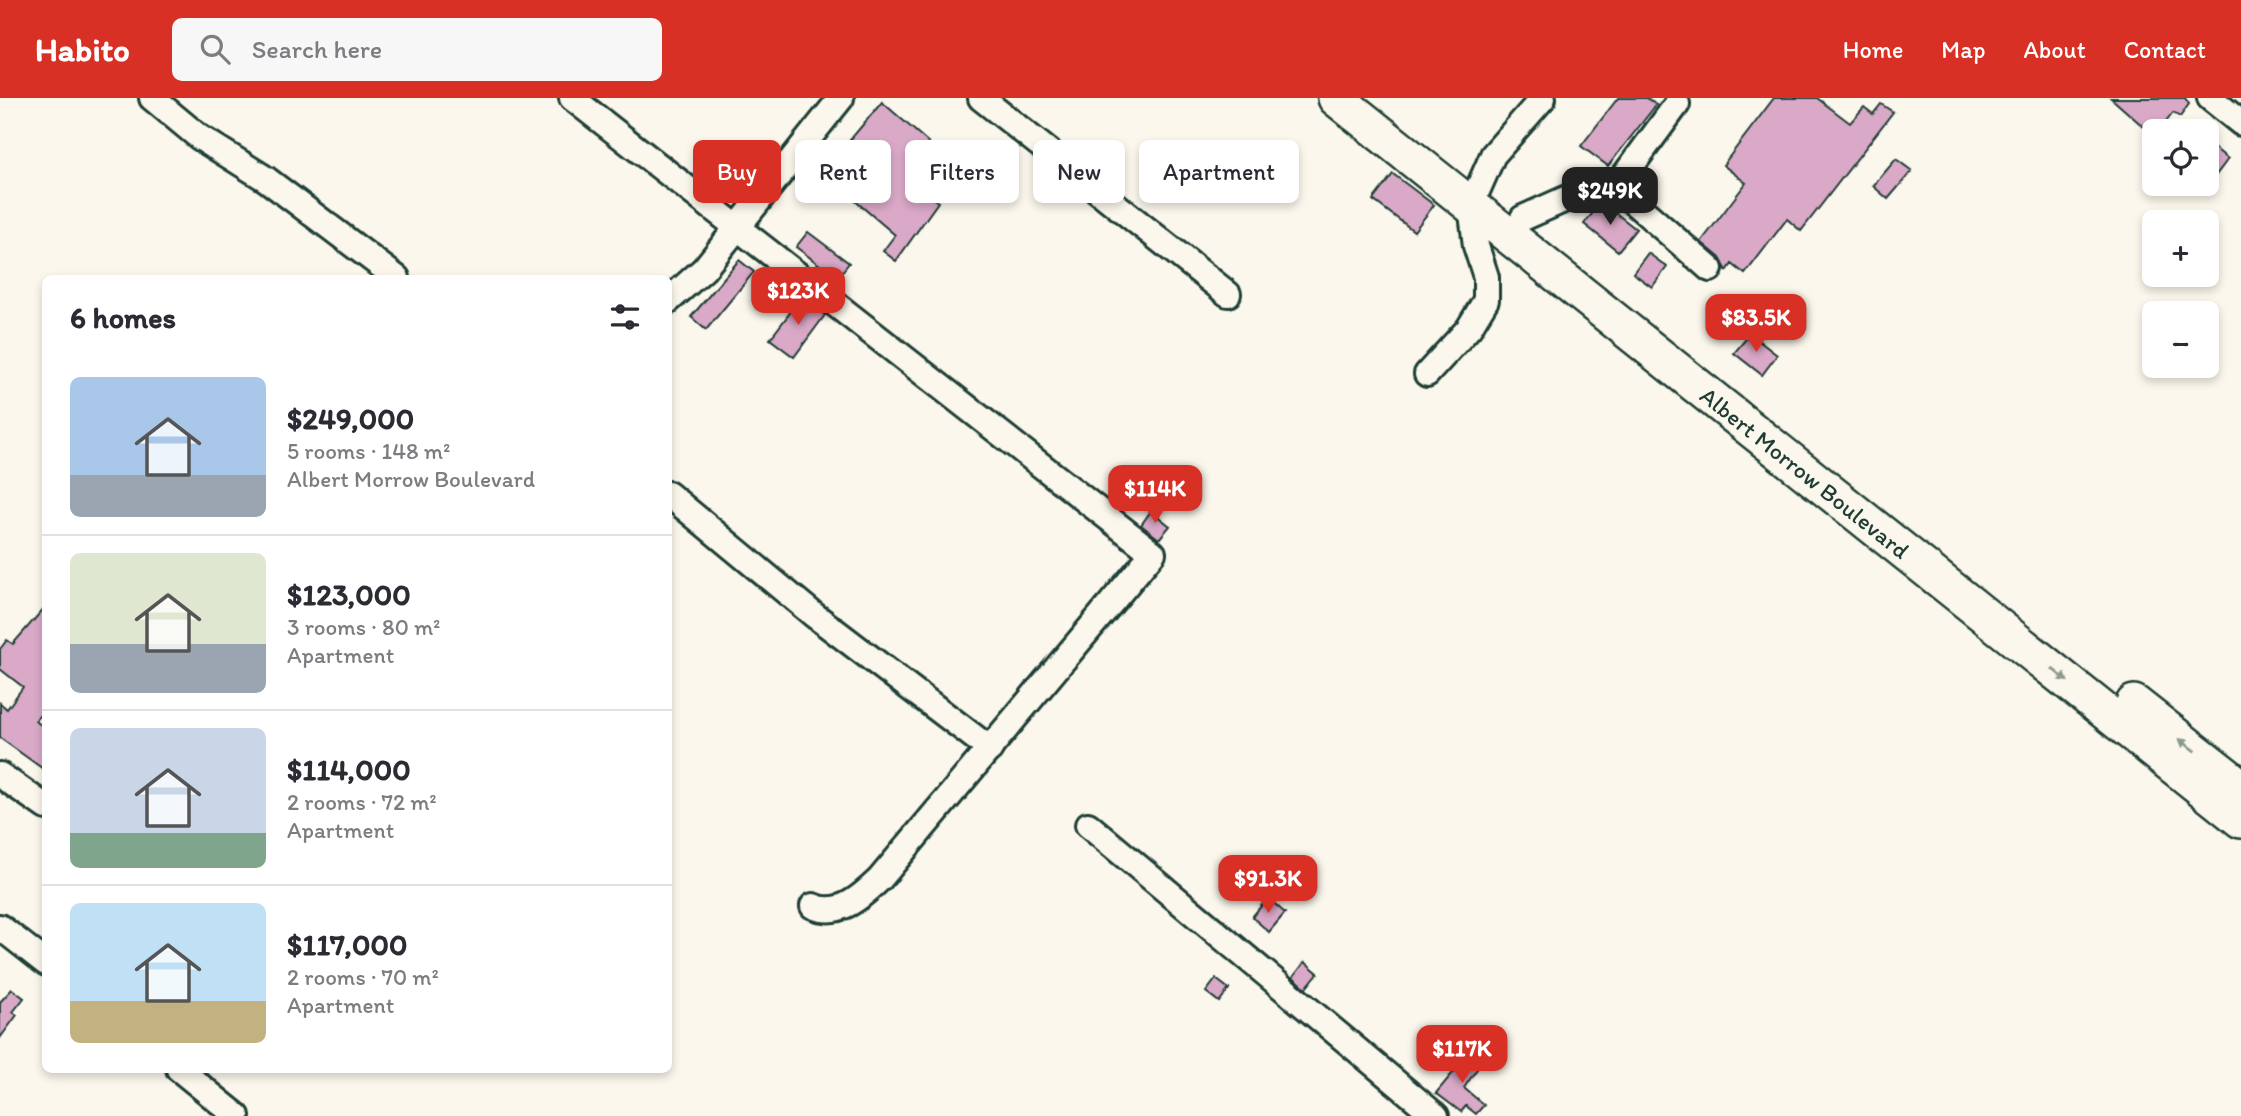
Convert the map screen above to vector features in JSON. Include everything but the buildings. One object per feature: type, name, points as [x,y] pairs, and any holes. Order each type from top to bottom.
[{"type":"highway","name":"Albert Morrow Boulevard","points":[[1336,98],[1475,194],[1523,218],[2241,787]]},
{"type":"highway","name":"Albert Morrow Boulevard","points":[[1371,98],[1475,194],[2241,820]]},
{"type":"street","points":[[152,98],[199,137],[266,180],[393,275]]},
{"type":"street","points":[[572,98],[1153,553],[869,889],[839,908],[823,911],[813,906]]},
{"type":"street","points":[[672,297],[704,269],[841,98]]},
{"type":"street","points":[[981,98],[1228,294]]},
{"type":"street","points":[[1427,374],[1469,328],[1486,300],[1486,277],[1476,246],[1475,194],[1493,155],[1543,98]]},
{"type":"street","points":[[2210,98],[2241,123]]},
{"type":"street","points":[[1523,218],[1579,193],[1616,187],[1676,104]]},
{"type":"street","points":[[1616,187],[1710,269]]},
{"type":"street","points":[[672,497],[814,615],[990,749]]},
{"type":"street","points":[[0,775],[42,804]]},
{"type":"street","points":[[1088,825],[1436,1116]]},
{"type":"street","points":[[0,927],[42,960]]},
{"type":"street","points":[[184,1073],[237,1116]]}]
